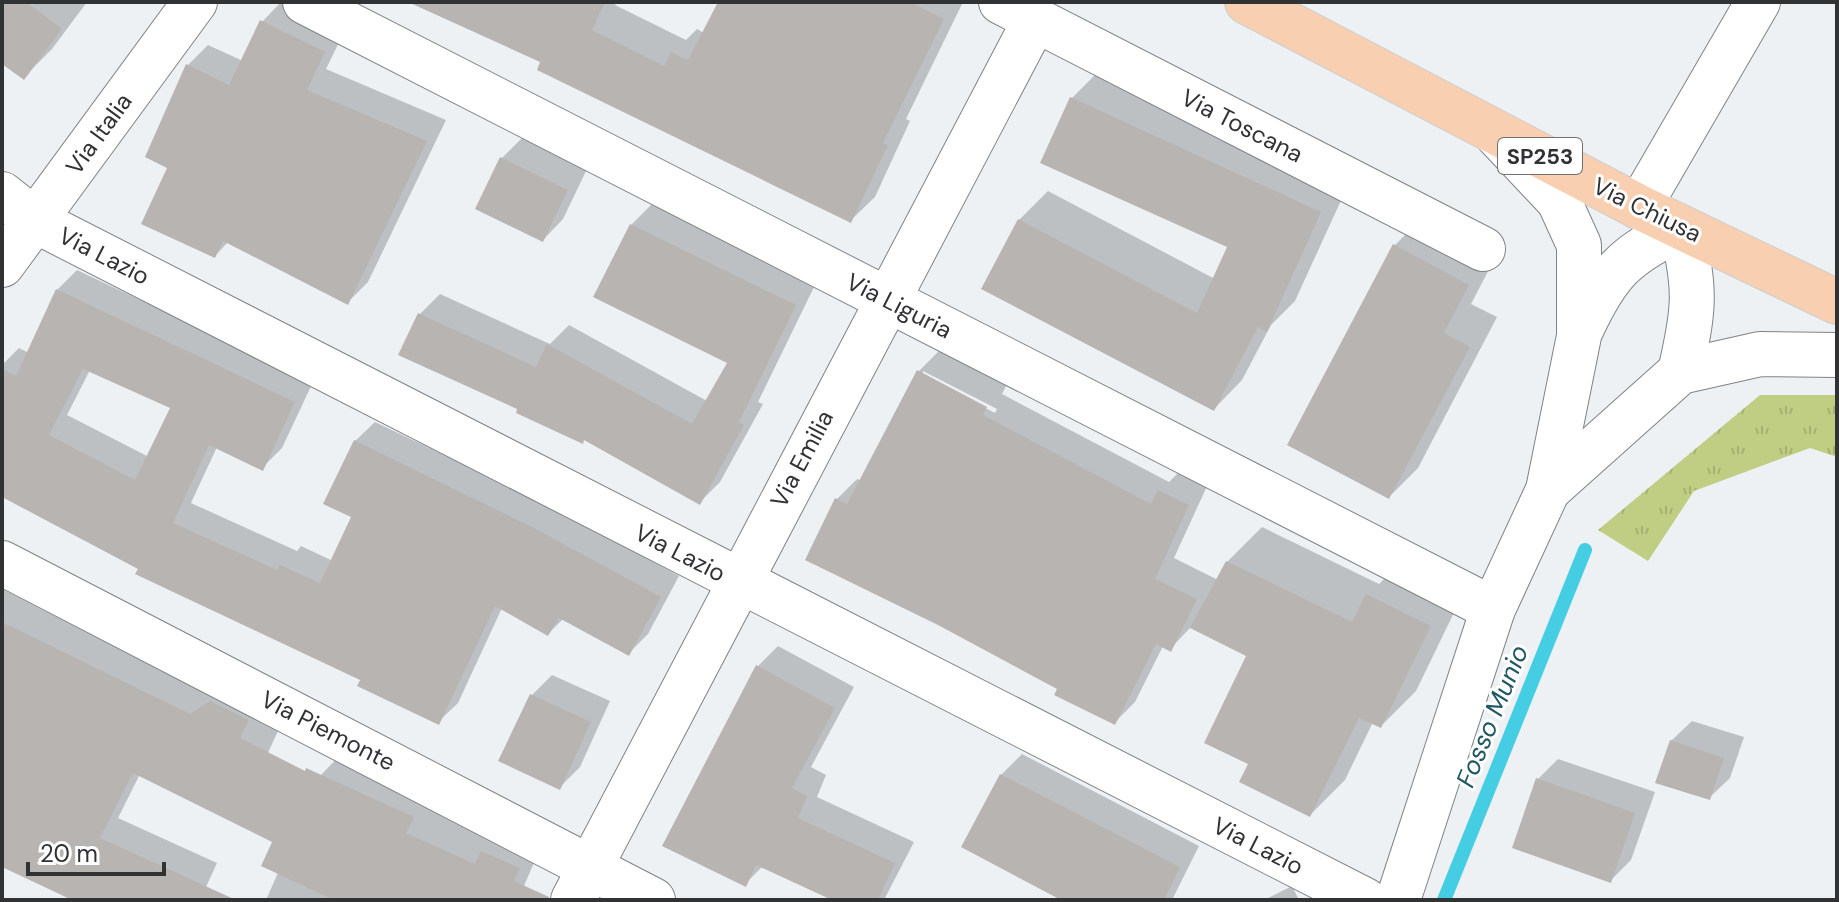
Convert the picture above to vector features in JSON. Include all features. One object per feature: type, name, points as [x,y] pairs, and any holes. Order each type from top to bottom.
[{"type":"main road","name":"Via Chiusa","points":[[1247,2],[1639,207],[1837,302]]},
{"type":"street","name":"Via Italia","points":[[2,265],[195,2]]},
{"type":"street","name":"Via Liguria","points":[[305,2],[1493,609]]},
{"type":"street","points":[[1639,207],[1758,2]]},
{"type":"street","name":"Via Emilia","points":[[581,883],[887,299],[1018,11]]},
{"type":"street","name":"Via Toscana","points":[[1018,11],[1483,249]]},
{"type":"street","points":[[1398,900],[1493,609],[1548,490],[1579,336],[1579,245],[1559,201],[1495,133]]},
{"type":"street","name":"Via Lazio","points":[[2,194],[36,221],[737,582],[1365,900]]},
{"type":"street","points":[[1579,336],[1603,284],[1641,247],[1681,228],[1693,274],[1694,312],[1680,372]]},
{"type":"street","points":[[1548,490],[1680,372],[1760,354],[1837,355]]},
{"type":"street","name":"Via Piemonte","points":[[2,563],[581,883],[653,900]]},
{"type":"green space","points":[[1760,395],[1837,395],[1837,457],[1810,448],[1694,491],[1648,561],[1598,530]]},
{"type":"building","points":[[2,2],[26,2],[62,29],[24,80],[2,64]]},
{"type":"building","points":[[408,2],[605,2],[592,30],[664,66],[671,52],[688,60],[718,2],[910,2],[944,19],[883,143],[888,145],[851,223],[537,70],[540,62]]},
{"type":"building","points":[[260,20],[325,52],[307,90],[427,141],[348,305],[223,241],[215,258],[141,224],[167,168],[145,157],[186,64],[229,85]]},
{"type":"building","points":[[1070,97],[1321,212],[1267,332],[1258,327],[1214,411],[981,289],[1018,219],[1197,313],[1227,247],[1040,163]]},
{"type":"building","points":[[500,157],[568,190],[543,242],[475,209]]},
{"type":"building","points":[[630,224],[796,305],[739,422],[744,425],[700,505],[584,440],[583,444],[516,413],[517,409],[398,355],[418,313],[536,367],[547,344],[692,424],[727,363],[593,297]]},
{"type":"building","points":[[1393,244],[1469,285],[1444,333],[1470,347],[1389,499],[1287,445]]},
{"type":"building","points":[[56,289],[295,402],[263,471],[209,445],[173,523],[277,570],[280,565],[320,583],[351,517],[323,504],[354,440],[536,529],[661,597],[629,656],[559,618],[548,636],[495,606],[439,725],[357,686],[360,680],[135,574],[138,569],[2,497],[2,369],[16,376]],"holes":[[[83,369],[170,408],[135,480],[49,435]]]},
{"type":"building","points":[[917,370],[987,407],[983,415],[1151,504],[1158,490],[1189,505],[1155,579],[1197,599],[1171,652],[1156,644],[1115,725],[1054,695],[1057,689],[938,625],[805,560],[835,498],[847,504]]},
{"type":"building","points":[[1226,561],[1352,622],[1366,594],[1431,626],[1381,728],[1359,718],[1310,817],[1239,782],[1248,764],[1204,743],[1246,656],[1190,628]]},
{"type":"building","points":[[2,622],[190,714],[210,701],[249,720],[240,738],[305,771],[306,768],[414,817],[406,833],[475,864],[481,851],[520,868],[514,881],[549,897],[548,900],[334,900],[261,866],[272,842],[133,773],[100,838],[236,900],[72,900],[2,867]]},
{"type":"building","points":[[756,665],[835,708],[792,788],[807,796],[798,818],[895,863],[878,900],[832,900],[756,865],[746,887],[662,846]]},
{"type":"building","points":[[530,694],[591,722],[560,790],[498,761]]},
{"type":"building","points":[[1670,740],[1724,758],[1710,800],[1655,783]]},
{"type":"building","points":[[1000,774],[1180,867],[1164,900],[1061,900],[961,847]]},
{"type":"building","points":[[1536,778],[1635,813],[1611,883],[1512,848]]},
{"type":"waterway","name":"Fosso Munio","points":[[1444,900],[1585,550]]}]
